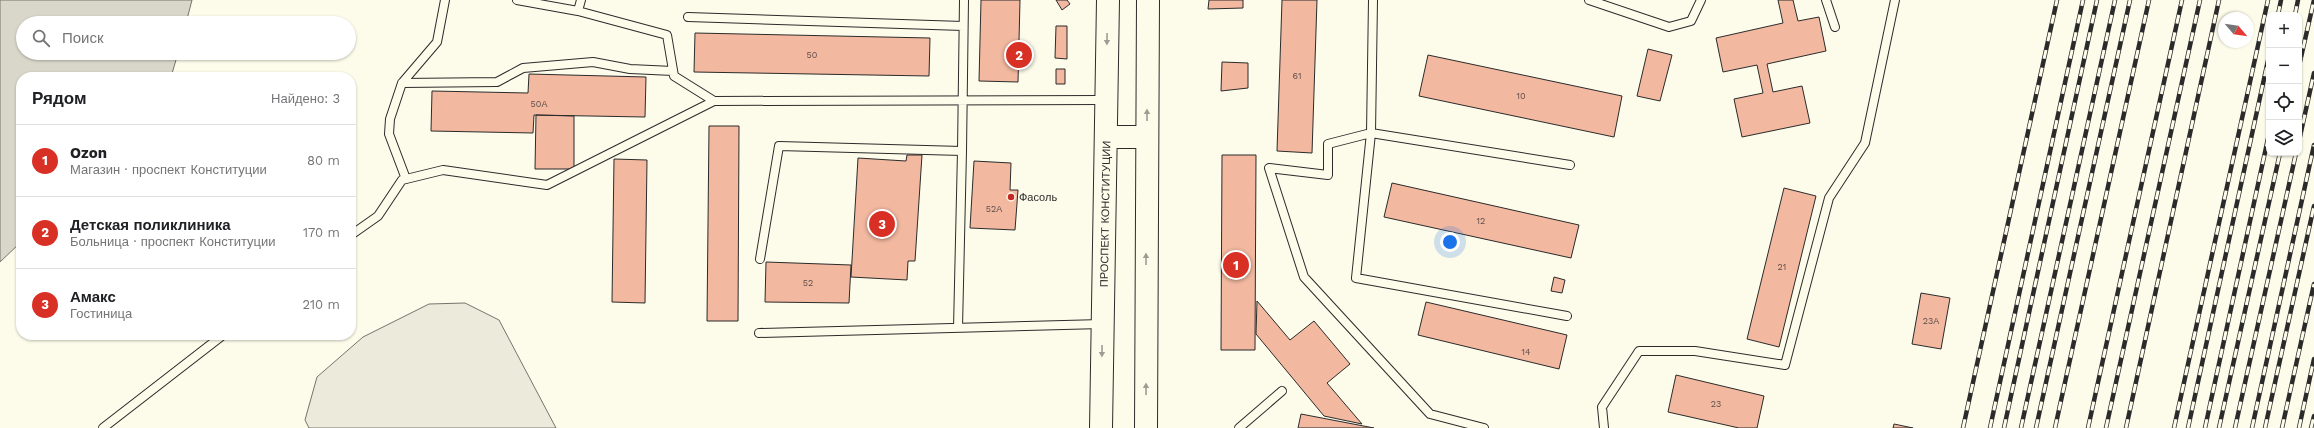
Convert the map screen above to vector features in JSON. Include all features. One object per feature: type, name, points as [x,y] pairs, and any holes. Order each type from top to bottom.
[{"type":"main road","name":"ПРОСПЕКТ КОНСТИТУЦИИ","points":[[1101,428],[1108,0]]},
{"type":"main road","points":[[1146,428],[1148,0]]},
{"type":"main road","points":[[1106,137],[1147,137]]},
{"type":"lane","points":[[406,179],[389,134],[390,119],[402,83],[437,42],[445,0]]},
{"type":"lane","points":[[517,0],[578,11],[667,35],[674,76],[714,101]]},
{"type":"lane","points":[[578,11],[581,0]]},
{"type":"lane","points":[[958,328],[964,0]]},
{"type":"lane","points":[[1373,0],[1371,133],[1356,278],[1568,316]]},
{"type":"lane","points":[[1589,0],[1669,27],[1691,22],[1701,0]]},
{"type":"lane","points":[[1826,0],[1835,27]]},
{"type":"lane","points":[[1604,428],[1602,407],[1639,351],[1695,351],[1785,365],[1829,198],[1866,143],[1895,0]]},
{"type":"lane","points":[[688,17],[963,26]]},
{"type":"lane","points":[[402,83],[497,82],[523,68],[593,62],[630,69],[673,71]]},
{"type":"lane","points":[[356,231],[378,216],[402,180],[444,170],[547,185],[714,101],[1107,100]]},
{"type":"lane","points":[[1484,428],[1430,414],[1304,277],[1269,168],[1328,174],[1328,144],[1371,133],[1570,165]]},
{"type":"lane","points":[[760,259],[779,146],[962,151]]},
{"type":"lane","points":[[759,333],[1102,324]]},
{"type":"lane","points":[[103,428],[217,340]]},
{"type":"lane","points":[[1239,428],[1282,391]]},
{"type":"shaded area","points":[[0,0],[192,0],[188,16],[16,16],[16,60],[176,60],[172,72],[16,72],[16,247],[0,262]]},
{"type":"shaded area","points":[[465,303],[499,320],[556,428],[309,428],[305,420],[317,377],[363,337],[429,304]]},
{"type":"building","points":[[981,0],[1020,0],[1018,82],[979,81]]},
{"type":"building","points":[[1056,0],[1067,0],[1070,4],[1062,10]]},
{"type":"building","points":[[1209,0],[1243,0],[1243,8],[1208,9]]},
{"type":"building","points":[[1282,0],[1317,0],[1312,153],[1277,151]]},
{"type":"building","points":[[1778,0],[1793,0],[1798,21],[1819,17],[1826,51],[1767,64],[1773,92],[1802,86],[1810,123],[1742,137],[1734,99],[1763,93],[1757,65],[1723,72],[1716,38],[1783,23]]},
{"type":"building","points":[[1056,26],[1067,26],[1067,59],[1055,58]]},
{"type":"building","points":[[695,33],[930,38],[929,76],[694,72]]},
{"type":"building","points":[[1648,49],[1672,55],[1660,101],[1637,96]]},
{"type":"building","points":[[1428,55],[1622,96],[1614,137],[1419,96]]},
{"type":"building","points":[[1222,62],[1248,63],[1248,88],[1221,91]]},
{"type":"building","points":[[1056,69],[1065,69],[1065,84],[1056,84]]},
{"type":"building","points":[[529,74],[646,77],[645,117],[534,115],[533,133],[431,131],[432,91],[528,93]]},
{"type":"building","points":[[536,115],[574,116],[574,169],[535,169]]},
{"type":"building","points":[[709,126],[739,126],[738,321],[707,321]]},
{"type":"building","points":[[907,155],[922,155],[915,261],[908,261],[907,280],[851,277],[858,158],[906,161]]},
{"type":"building","points":[[1222,155],[1256,155],[1255,350],[1221,350]]},
{"type":"building","points":[[614,159],[647,160],[645,303],[612,302]]},
{"type":"building","points":[[974,161],[1011,163],[1010,190],[1018,190],[1015,230],[970,228]]},
{"type":"building","points":[[1392,183],[1579,225],[1571,258],[1384,217]]},
{"type":"building","points":[[1784,188],[1816,196],[1779,347],[1747,339]]},
{"type":"building","points":[[766,262],[851,265],[849,303],[765,302]]},
{"type":"building","points":[[1554,277],[1565,280],[1562,293],[1551,291]]},
{"type":"building","points":[[1921,293],[1950,298],[1941,349],[1912,344]]},
{"type":"building","points":[[1257,301],[1290,340],[1314,321],[1350,364],[1327,383],[1362,424],[1324,416],[1256,334]]},
{"type":"building","points":[[1426,302],[1567,335],[1559,369],[1418,335]]},
{"type":"building","points":[[1676,375],[1764,396],[1757,428],[1739,428],[1668,412]]},
{"type":"building","points":[[1301,414],[1374,428],[1298,428]]},
{"type":"building","points":[[1894,424],[1913,428],[1893,428]]},
{"type":"railway","points":[[1963,428],[2057,0]]},
{"type":"railway","points":[[1990,428],[2083,0]]},
{"type":"railway","points":[[2004,428],[2097,0]]},
{"type":"railway","points":[[2021,428],[2115,0]]},
{"type":"railway","points":[[2036,428],[2130,0]]},
{"type":"railway","points":[[2055,428],[2149,0]]},
{"type":"railway","points":[[2088,428],[2182,0]]},
{"type":"railway","points":[[2106,428],[2200,0]]},
{"type":"railway","points":[[2126,428],[2219,0]]},
{"type":"railway","points":[[2174,428],[2268,0]]},
{"type":"railway","points":[[2279,12],[2281,0]]},
{"type":"railway","points":[[2296,12],[2298,0]]},
{"type":"railway","points":[[2302,53],[2314,0]]},
{"type":"railway","points":[[2188,428],[2266,70]]},
{"type":"railway","points":[[2302,127],[2314,73]]},
{"type":"railway","points":[[2252,428],[2314,145]]},
{"type":"railway","points":[[2205,428],[2266,148]]},
{"type":"railway","points":[[2219,428],[2279,156]]},
{"type":"railway","points":[[2235,428],[2295,156]]},
{"type":"railway","points":[[2265,428],[2314,206]]},
{"type":"railway","points":[[2282,428],[2314,284]]},
{"type":"railway","points":[[2299,428],[2314,359]]},
{"type":"railway","points":[[2311,428],[2314,416]]},
{"type":"place","name":"Детская поликлиника","points":[[1019,55]]},
{"type":"place","name":"Фасоль","points":[[1011,197]]},
{"type":"place","name":"Амакс","points":[[882,224]]},
{"type":"place","name":"Ozon","points":[[1236,265]]}]
